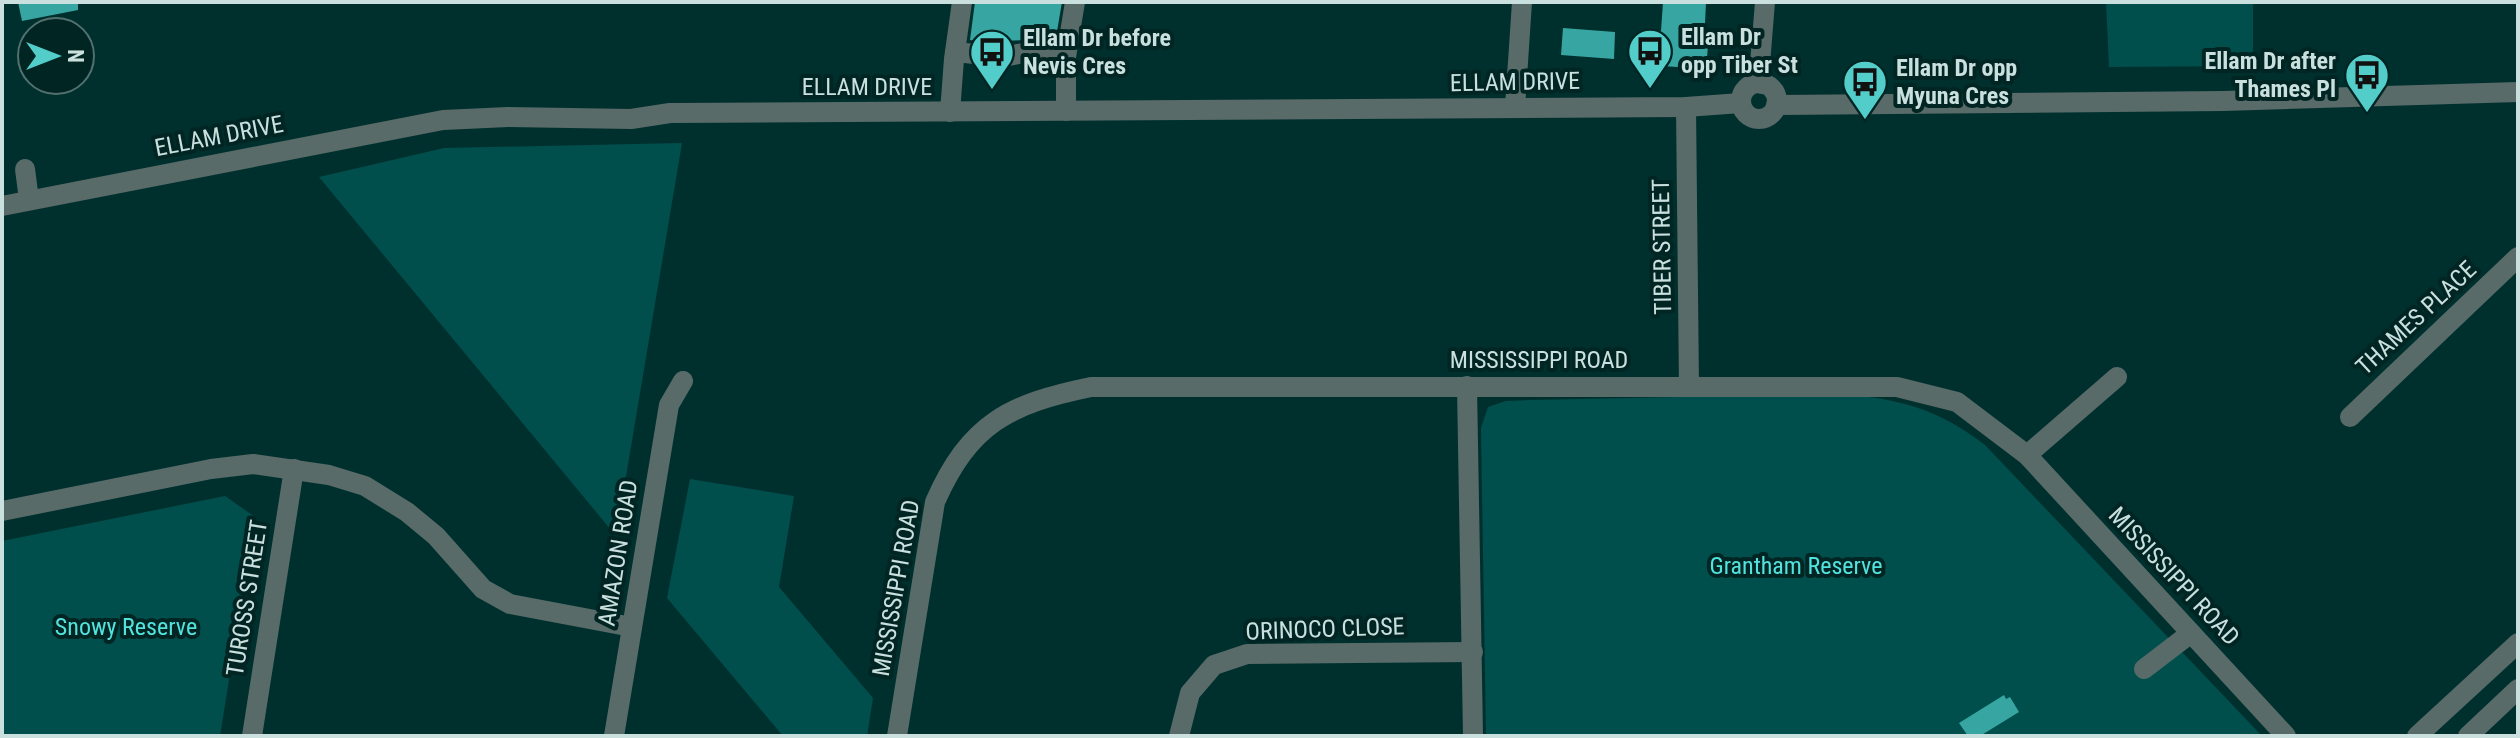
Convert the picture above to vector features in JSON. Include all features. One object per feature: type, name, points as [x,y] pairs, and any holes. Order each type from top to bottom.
[{"type":"street","points":[[950,112],[962,2]]},
{"type":"street","points":[[1066,111],[1066,57],[1075,2]]},
{"type":"street","points":[[1515,107],[1522,2]]},
{"type":"street","points":[[1762,84],[1760,64],[1765,2]]},
{"type":"street","points":[[955,52],[1004,57],[1023,53],[1066,57]]},
{"type":"street","points":[[1762,84],[1775,94],[1776,105],[1771,115],[1761,119],[1750,117],[1741,103],[1747,88],[1762,84]]},
{"type":"street","points":[[1776,105],[2223,101],[2518,92]]},
{"type":"street","name":"ELLAM DRIVE","points":[[2,206],[443,120],[508,117],[631,119],[670,113],[1686,107],[1741,103]]},
{"type":"street","name":"TIBER STREET","points":[[1686,107],[1689,387]]},
{"type":"street","points":[[25,169],[29,200]]},
{"type":"street","name":"THAMES PLACE","points":[[2350,417],[2518,257]]},
{"type":"street","points":[[2027,455],[2117,377]]},
{"type":"street","name":"AMAZON ROAD","points":[[614,736],[669,405],[683,381]]},
{"type":"street","points":[[1467,386],[1473,736]]},
{"type":"street","name":"MISSISSIPPI ROAD","points":[[897,736],[935,502],[948,472],[970,443],[1006,413],[1045,396],[1091,387],[1467,386],[1897,387],[1957,402],[2027,455],[2286,736]]},
{"type":"street","points":[[2,511],[211,469],[253,464],[329,475],[365,486],[396,506],[436,536],[483,589],[510,604],[632,627]]},
{"type":"street","name":"TUROSS STREET","points":[[252,736],[294,469]]},
{"type":"street","points":[[2144,669],[2191,633]]},
{"type":"street","points":[[2417,736],[2518,643]]},
{"type":"street","name":"ORINOCO CLOSE","points":[[1179,736],[1190,693],[1214,665],[1247,654],[1473,652]]},
{"type":"street","points":[[2468,736],[2518,689]]},
{"type":"green space","points":[[2106,2],[2253,2],[2253,66],[2109,67]]},
{"type":"green space","points":[[682,143],[616,536],[319,177],[444,148]]},
{"type":"green space","name":"Grantham Reserve","points":[[1836,394],[1878,398],[1915,407],[1949,422],[1985,445],[2262,736],[1486,736],[1481,428],[1488,407],[1506,401],[1529,400]]},
{"type":"green space","points":[[690,479],[794,496],[779,587],[873,698],[867,736],[783,736],[667,598]]},
{"type":"green space","name":"Snowy Reserve","points":[[225,496],[255,517],[220,736],[2,736],[2,541]]},
{"type":"building","points":[[18,2],[78,2],[78,10],[47,16],[21,16]]},
{"type":"building","points":[[975,2],[1062,2],[1055,43],[1024,40],[1003,44],[970,40]]},
{"type":"building","points":[[1663,2],[1706,2],[1706,69],[1648,65],[1651,30],[1661,31]]},
{"type":"building","points":[[1563,28],[1615,32],[1614,59],[1561,55]]},
{"type":"building","points":[[2004,695],[2006,699],[2010,697],[2019,712],[1980,736],[1968,736],[1959,723]]},
{"type":"place","name":"Ellam Dr opp Tiber St","points":[[1650,90]]},
{"type":"place","name":"Ellam Dr before Nevis Cres","points":[[992,91]]},
{"type":"place","name":"Ellam Dr after Thames Pl","points":[[2367,114]]},
{"type":"place","name":"Ellam Dr opp Myuna Cres","points":[[1865,121]]}]
